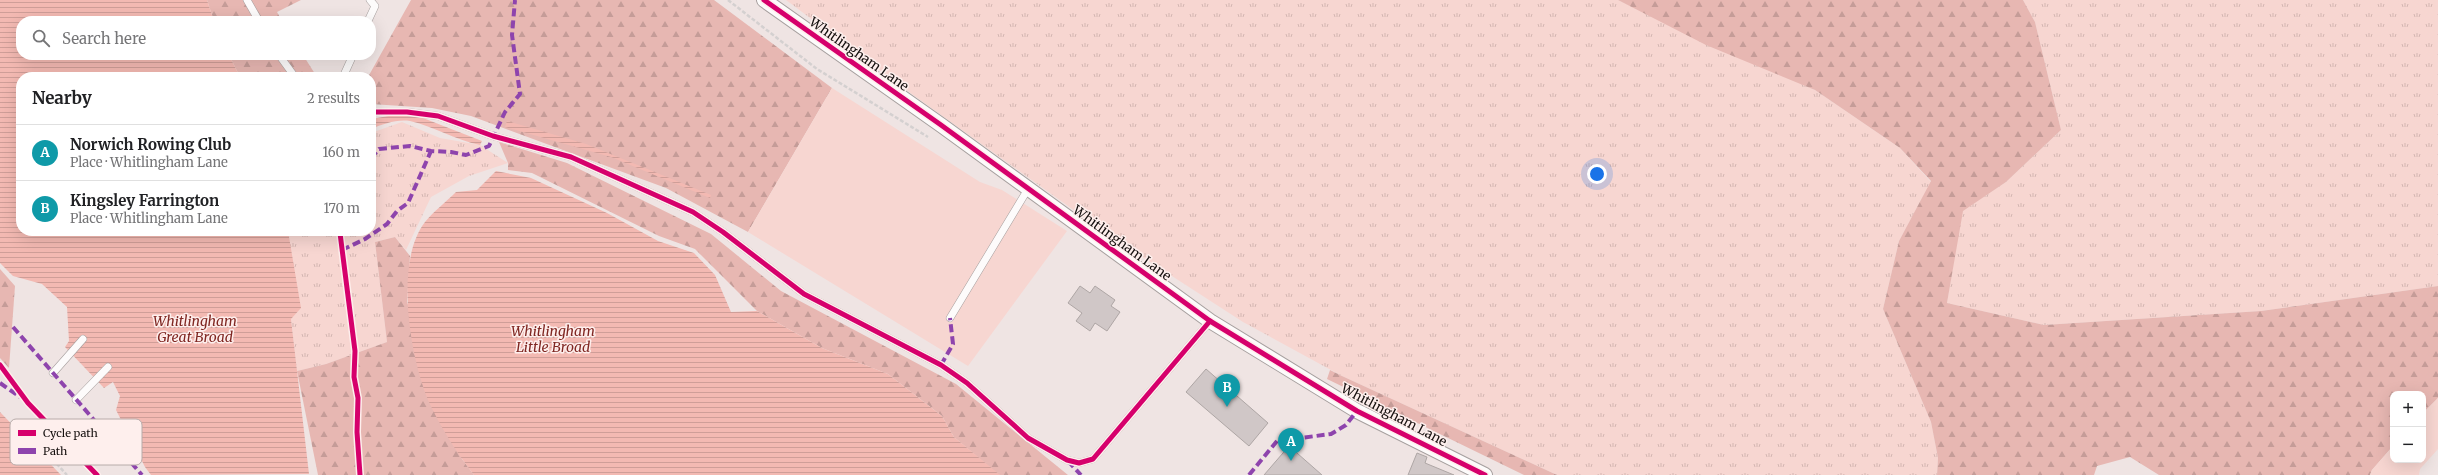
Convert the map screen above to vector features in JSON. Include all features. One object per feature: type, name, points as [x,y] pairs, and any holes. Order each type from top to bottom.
[{"type":"street","name":"Whitlingham Lane","points":[[764,0],[1210,321],[1357,411],[1485,475]]},
{"type":"lane","points":[[247,0],[256,16]]},
{"type":"lane","points":[[370,0],[375,6],[370,16]]},
{"type":"lane","points":[[283,60],[292,72]]},
{"type":"lane","points":[[345,72],[351,60]]},
{"type":"lane","points":[[376,112],[407,112],[438,116],[493,136],[571,157],[693,212],[723,232],[804,294],[940,365],[967,383],[1028,438],[1056,455],[1079,463],[1093,459],[1210,321]]},
{"type":"lane","points":[[950,318],[1028,189]]},
{"type":"lane","points":[[53,373],[83,339]]},
{"type":"lane","points":[[76,400],[108,367]]},
{"type":"path","points":[[728,0],[817,69],[934,141]]},
{"type":"path","points":[[58,465],[67,475]]},
{"type":"green space","points":[[207,0],[301,0],[277,12],[279,16],[212,16]]},
{"type":"green space","points":[[411,0],[714,0],[832,88],[748,232],[666,188],[471,116],[432,108],[376,104],[376,72],[371,72]]},
{"type":"green space","points":[[786,0],[1618,0],[1815,90],[1900,148],[1931,182],[1899,241],[1883,309],[1931,422],[1938,458],[1937,475],[1557,475],[1342,376],[1243,322],[1107,234],[909,92]]},
{"type":"green space","points":[[1618,0],[2023,0],[2035,22],[2061,130],[2006,182],[1963,211],[1947,303],[2044,325],[2261,311],[2438,286],[2438,398],[2426,410],[2426,391],[2390,391],[2390,449],[2372,470],[2370,475],[2159,475],[2130,457],[2097,466],[2094,475],[1937,475],[1938,458],[1931,422],[1883,309],[1899,241],[1931,181],[1900,148],[1815,90],[1706,45]]},
{"type":"green space","points":[[2023,0],[2438,0],[2438,286],[2261,311],[2044,325],[1947,303],[1962,211],[2006,182],[2061,130],[2035,22]]},
{"type":"green space","points":[[232,60],[306,60],[314,72],[238,72]]},
{"type":"green space","points":[[832,88],[980,182],[1002,190],[1067,231],[968,366],[748,232]]},
{"type":"green space","points":[[402,122],[440,138],[480,145],[508,163],[469,176],[431,197],[406,250],[395,237],[375,242],[387,342],[326,364],[297,371],[291,319],[287,236],[376,236],[376,131]]},
{"type":"green space","points":[[499,142],[567,163],[711,234],[781,291],[956,384],[1068,475],[999,475],[954,437],[942,416],[888,374],[822,348],[757,311],[695,249],[659,236],[532,173],[508,170],[508,163]]},
{"type":"green space","points":[[395,237],[410,256],[407,302],[462,459],[474,475],[318,475],[297,371],[326,364],[387,342],[375,242]]},
{"type":"green space","points":[[0,269],[15,286],[9,368],[0,358]]},
{"type":"green space","points":[[1330,370],[1557,475],[1524,475],[1327,379]]},
{"type":"green space","points":[[2438,398],[2438,449],[2426,462],[2426,427],[2426,410]]},
{"type":"green space","points":[[2390,449],[2390,463],[2425,463],[2420,469],[2419,475],[2370,475],[2372,470]]},
{"type":"water","name":"Whitlingham Great Broad","points":[[0,0],[207,0],[212,16],[16,16],[16,60],[232,60],[238,72],[16,72],[16,236],[289,236],[301,308],[291,319],[309,474],[151,475],[142,461],[142,419],[121,419],[116,410],[120,396],[113,382],[104,388],[65,347],[69,341],[67,307],[42,284],[13,276],[0,263]]},
{"type":"water","points":[[400,114],[423,118],[482,141],[480,145],[471,143],[410,121],[395,121],[376,127],[376,118]]},
{"type":"water","points":[[507,121],[586,144],[711,195],[710,198],[611,157],[505,127]]},
{"type":"water","name":"Whitlingham Little Broad","points":[[496,171],[531,178],[607,213],[658,241],[694,253],[715,275],[731,312],[757,311],[822,348],[888,374],[942,416],[954,437],[1000,475],[474,475],[443,429],[428,400],[421,381],[411,335],[408,310],[408,284],[410,260],[415,239],[425,222],[456,192],[477,190]]},
{"type":"water","points":[[0,412],[10,422],[10,465],[51,465],[61,475],[0,475]]},
{"type":"building","points":[[1080,286],[1090,293],[1095,286],[1115,300],[1111,306],[1120,312],[1107,331],[1095,323],[1090,331],[1076,321],[1082,313],[1068,303]]},
{"type":"building","points":[[1206,369],[1268,423],[1249,446],[1186,392]]},
{"type":"building","points":[[1289,446],[1322,475],[1264,475]]},
{"type":"building","points":[[1417,453],[1427,457],[1425,463],[1454,475],[1408,475]]},
{"type":"marked path","points":[[376,152],[379,149],[410,146],[431,151],[451,152],[466,155],[489,146],[505,112],[520,94],[512,35],[515,0]]},
{"type":"marked path","points":[[376,232],[387,224],[397,211],[408,203],[431,151]]},
{"type":"marked path","points":[[342,250],[369,236]]},
{"type":"marked path","points":[[941,365],[953,344],[950,318]]},
{"type":"marked path","points":[[13,327],[93,419]]},
{"type":"marked path","points":[[0,383],[20,397]]},
{"type":"marked path","points":[[1249,475],[1277,441],[1331,434],[1346,425],[1357,411]]},
{"type":"marked path","points":[[1068,461],[1081,475]]},
{"type":"marked path","points":[[133,465],[142,475]]},
{"type":"cycle path","points":[[764,0],[941,125],[1210,321],[1357,411],[1485,475]]},
{"type":"cycle path","points":[[376,112],[407,112],[438,116],[493,136],[571,157],[693,212],[723,232],[804,294],[941,365],[967,383],[1028,438],[1067,460],[1079,463],[1093,459],[1210,321]]},
{"type":"cycle path","points":[[340,236],[355,351],[354,377],[358,398],[357,432],[360,475]]},
{"type":"cycle path","points":[[0,365],[28,403],[43,419]]},
{"type":"cycle path","points":[[87,465],[97,475]]},
{"type":"place","name":"Kingsley Farrington","points":[[1227,407]]},
{"type":"place","name":"Norwich Rowing Club","points":[[1291,461]]}]
